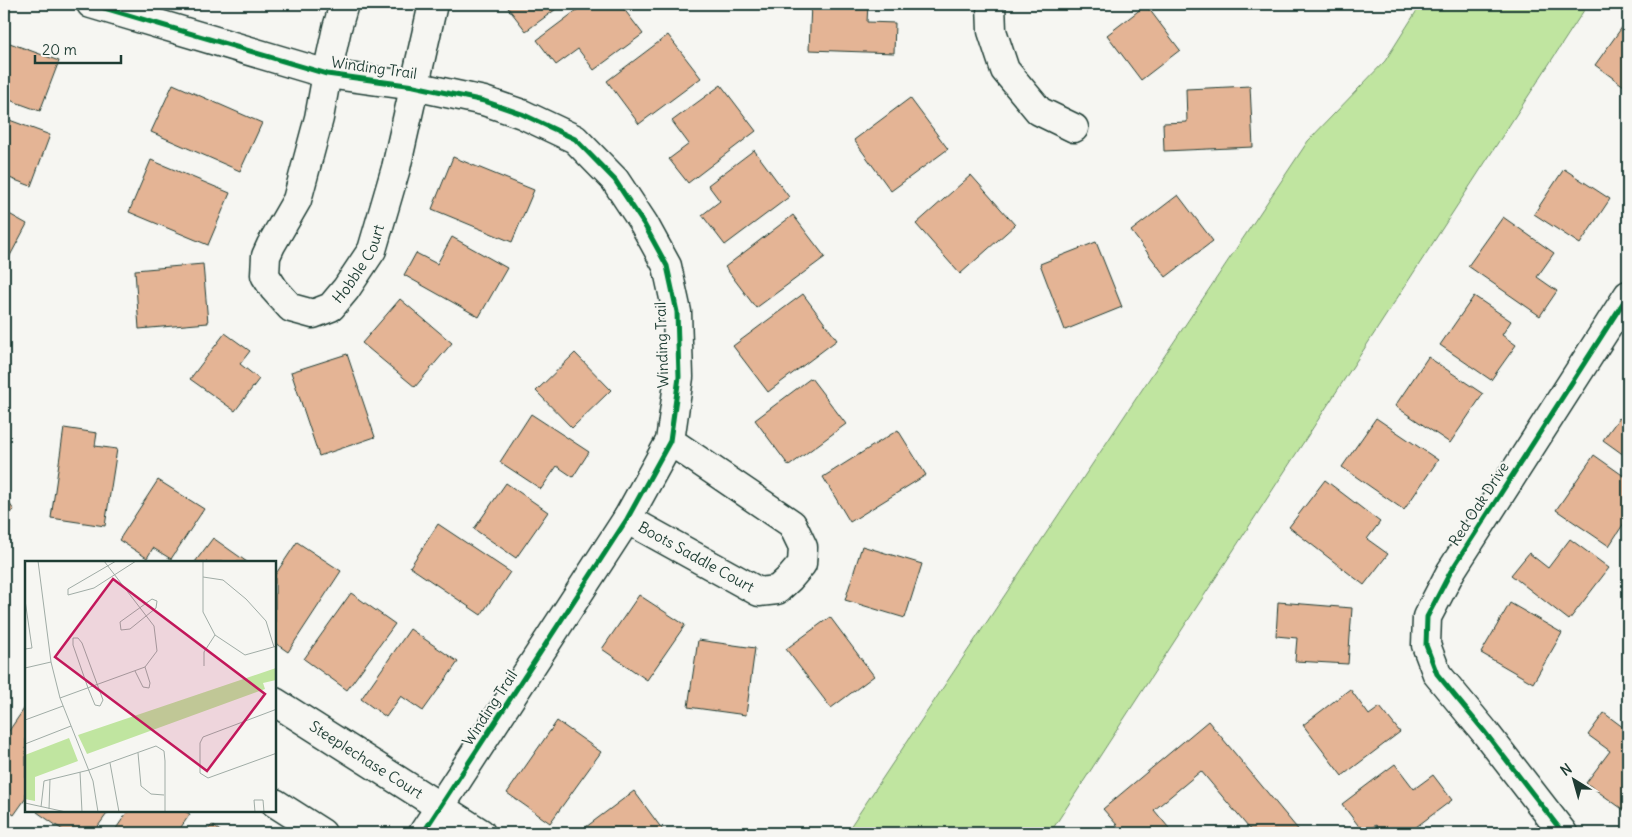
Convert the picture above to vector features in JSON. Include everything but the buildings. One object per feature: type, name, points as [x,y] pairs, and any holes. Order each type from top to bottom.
[{"type":"street","name":"Winding Trail","points":[[91,4],[326,74],[414,86],[484,101],[522,114],[575,138],[615,180],[644,224],[667,266],[676,312],[679,377],[670,441],[627,519],[423,833]]},
{"type":"street","name":"Hobble Court","points":[[344,4],[326,74],[319,118],[297,200],[266,256],[265,275],[274,289],[291,308],[313,314],[331,307],[346,289],[372,250],[396,168],[433,4]]},
{"type":"street","points":[[991,4],[992,31],[1005,70],[1039,111],[1074,128]]},
{"type":"street","name":"Red Oak Drive","points":[[1563,833],[1437,674],[1426,646],[1427,617],[1451,571],[1628,295]]},
{"type":"street","name":"Boots Saddle Court","points":[[627,519],[759,592],[777,590],[802,564],[803,547],[792,524],[670,441]]},
{"type":"street","name":"Steeplechase Court","points":[[276,703],[481,833]]},
{"type":"street","points":[[276,804],[322,833]]},
{"type":"green space","points":[[1421,4],[1588,4],[1050,833],[846,833],[1308,141],[1385,61]]},
{"type":"cycle path","points":[[91,4],[327,74],[414,86],[484,101],[522,114],[575,139],[615,180],[644,224],[667,266],[677,312],[679,377],[670,441],[627,519],[423,833]]},
{"type":"cycle path","points":[[1563,833],[1437,674],[1426,645],[1427,617],[1451,571],[1628,295]]}]
